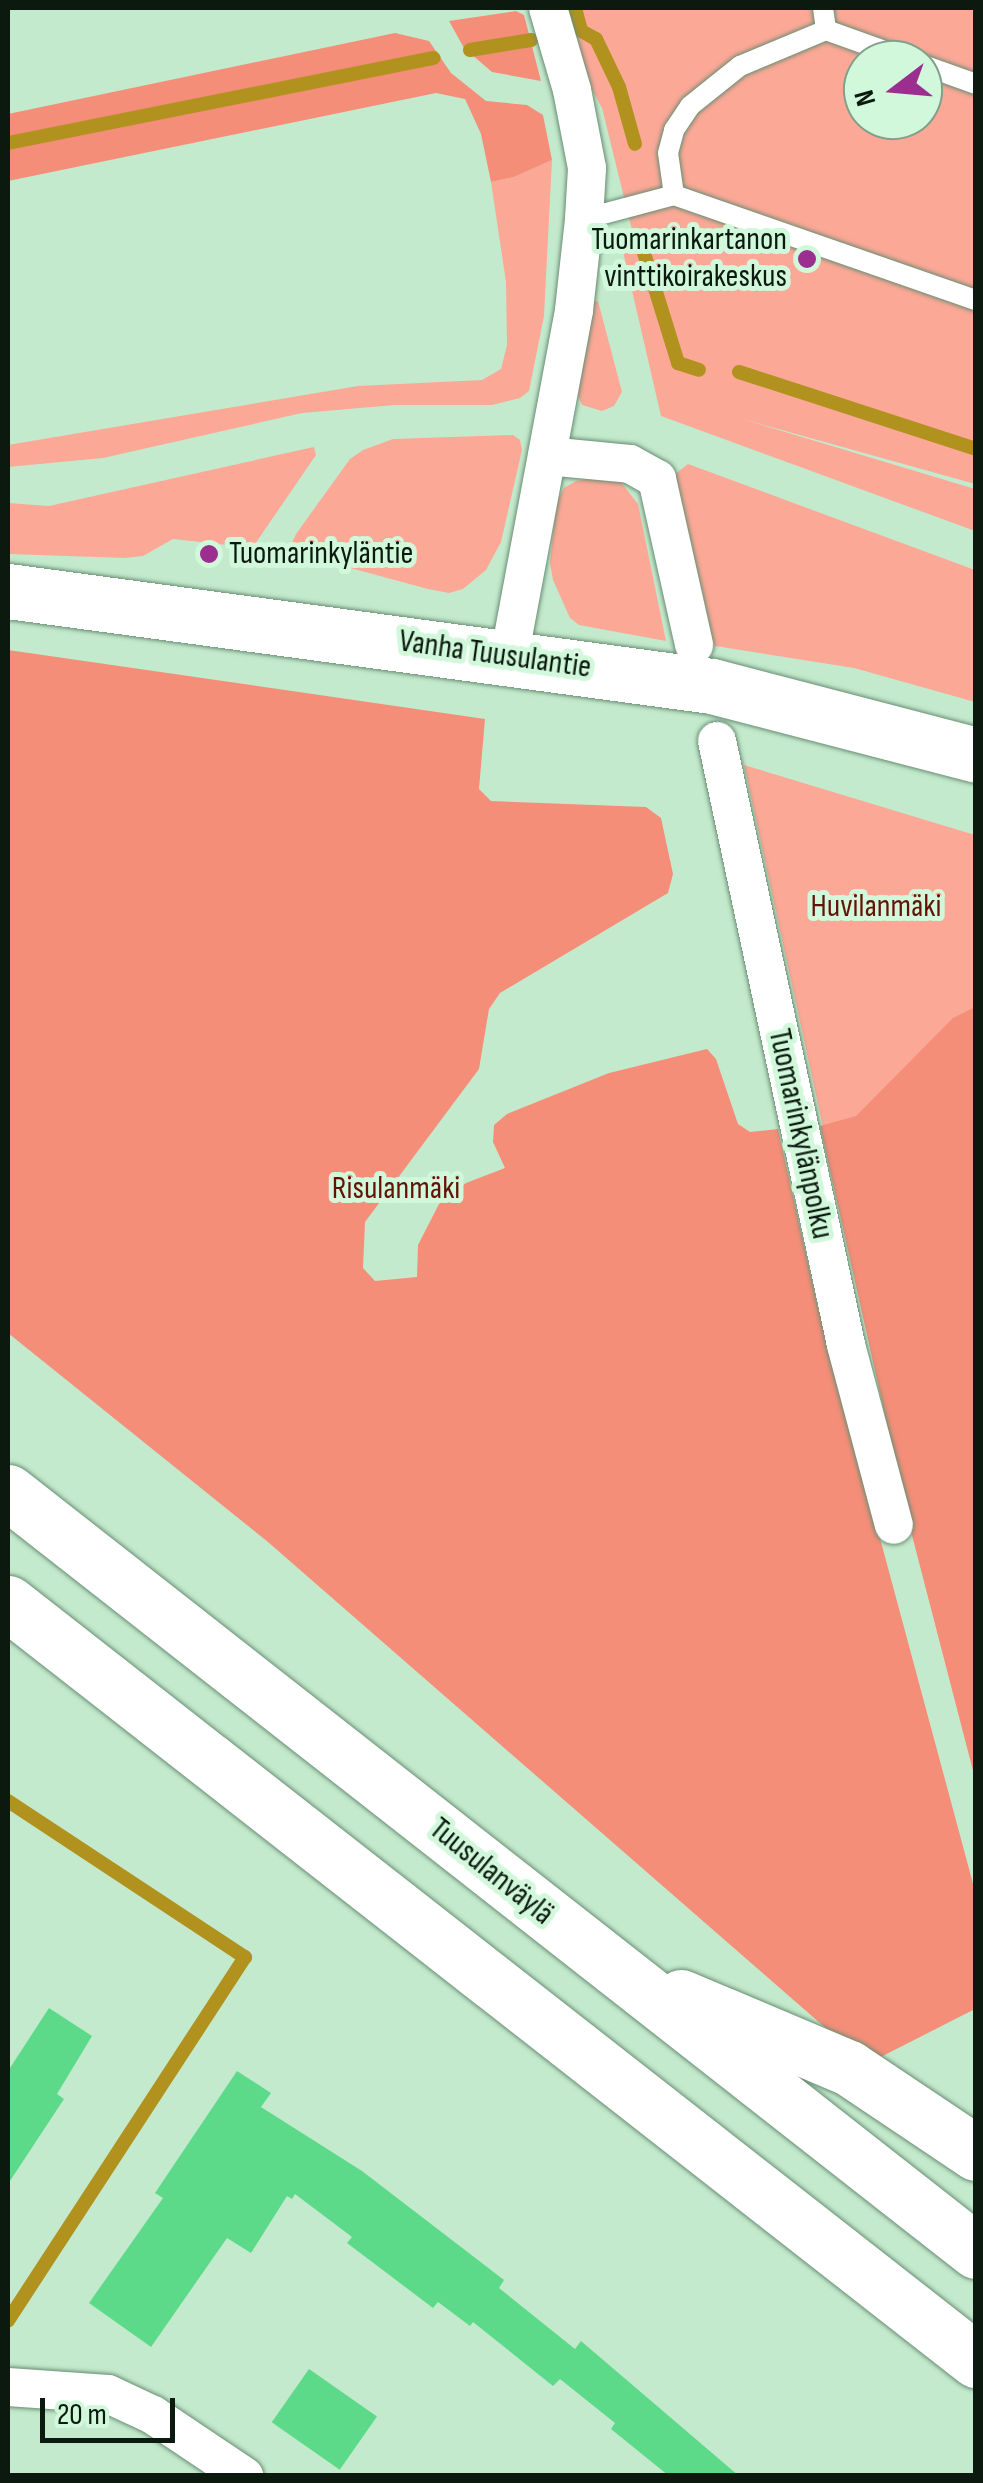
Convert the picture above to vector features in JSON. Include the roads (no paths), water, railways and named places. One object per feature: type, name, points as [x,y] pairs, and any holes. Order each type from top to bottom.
[{"type":"main road","name":"Vanha Tuusulantie","points":[[8,591],[712,686],[976,754]]},
{"type":"main road","name":"Tuusulanväylä","points":[[8,1492],[976,2251]]},
{"type":"main road","points":[[8,1603],[976,2360]]},
{"type":"main road","points":[[609,1966],[849,2068],[976,2154]]},
{"type":"street","points":[[509,658],[574,310],[584,219],[586,168],[572,90],[548,8]]},
{"type":"street","points":[[546,456],[630,464],[657,479],[694,645]]},
{"type":"street","name":"Tuomarinkylänpolku","points":[[717,741],[846,1345],[894,1525]]},
{"type":"street","points":[[8,2388],[108,2394],[153,2416],[244,2476]]},
{"type":"lane","points":[[823,8],[826,30]]},
{"type":"lane","points":[[674,194],[668,154],[674,130],[690,106],[740,66],[826,30],[854,40]]},
{"type":"lane","points":[[943,72],[976,84]]},
{"type":"lane","points":[[584,219],[674,194],[976,300]]},
{"type":"waterway","points":[[575,8],[580,27]]},
{"type":"waterway","points":[[576,28],[596,39],[619,87],[635,144]]},
{"type":"waterway","points":[[470,50],[531,40]]},
{"type":"waterway","points":[[8,143],[434,58]]},
{"type":"waterway","points":[[640,240],[678,363],[699,370]]},
{"type":"waterway","points":[[739,372],[976,449]]},
{"type":"waterway","points":[[8,1801],[245,1957],[8,2321]]},
{"type":"place","name":"Tuomarinkartanon vinttikoirakeskus","points":[[807,259]]},
{"type":"place","name":"Tuomarinkyläntie","points":[[209,554]]},
{"type":"park label","name":"Huvilanmäki","points":[[876,907]]},
{"type":"park label","name":"Risulanmäki","points":[[396,1189]]}]
